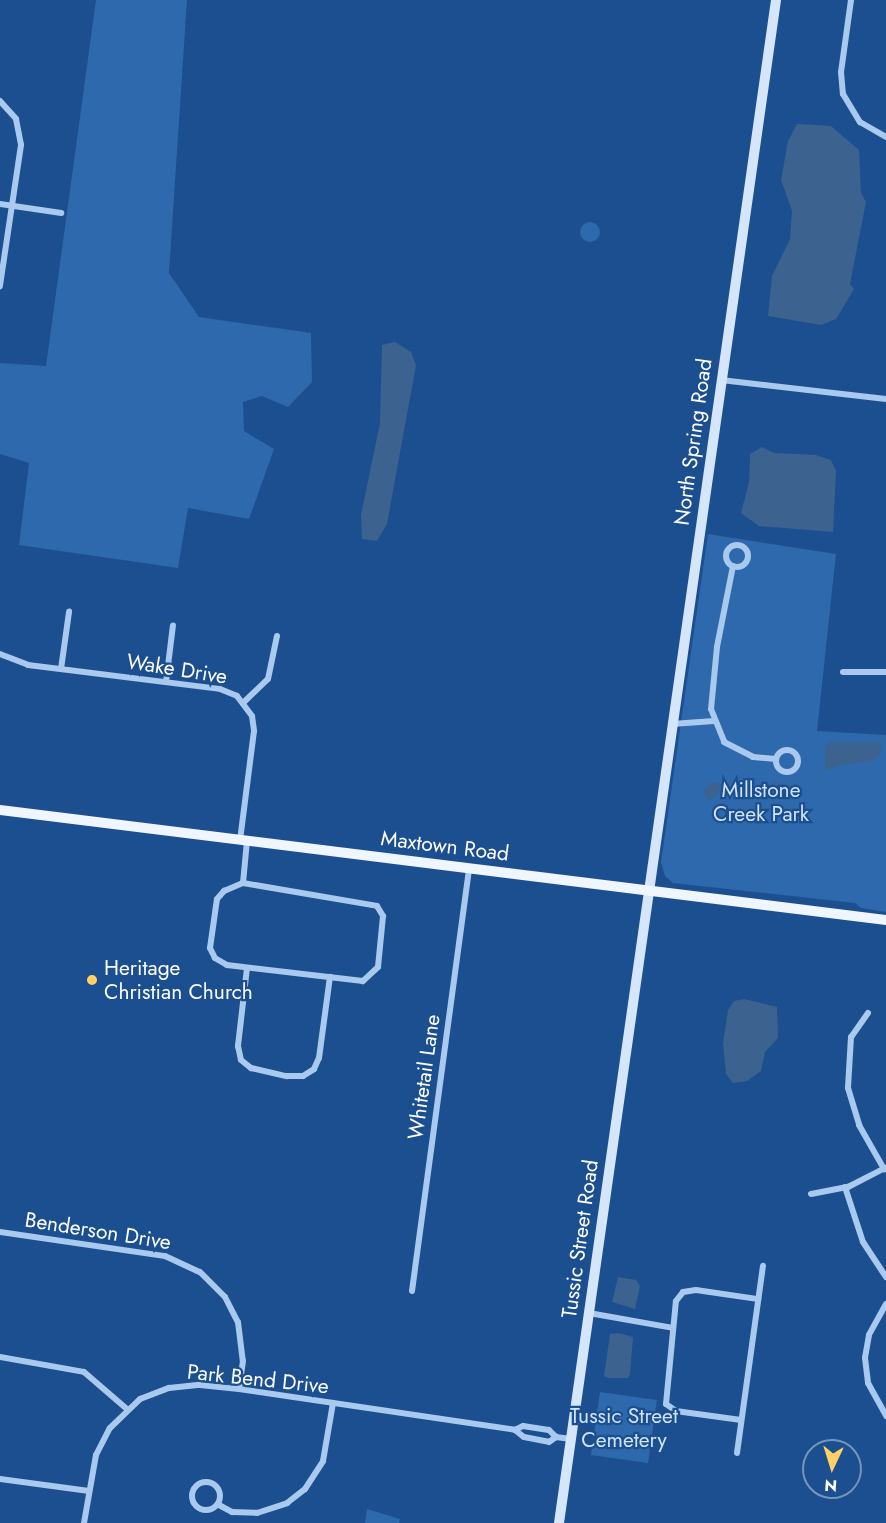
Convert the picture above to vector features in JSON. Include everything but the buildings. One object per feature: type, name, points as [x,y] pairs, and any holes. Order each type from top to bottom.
[{"type":"main road","name":"North Spring Road","points":[[647,890],[776,0]]},
{"type":"main road","name":"Maxtown Road","points":[[0,810],[886,920]]},
{"type":"main road","name":"Tussic Street Road","points":[[559,1523],[647,890]]},
{"type":"street","points":[[851,0],[841,72],[843,94],[860,122],[886,137]]},
{"type":"street","points":[[0,101],[16,119],[20,134],[0,286]]},
{"type":"street","points":[[0,204],[61,213]]},
{"type":"street","points":[[721,380],[886,399]]},
{"type":"street","points":[[733,566],[712,680],[714,721],[724,742],[753,757],[776,759]]},
{"type":"street","points":[[61,669],[69,612]]},
{"type":"street","points":[[166,682],[173,625]]},
{"type":"street","points":[[244,702],[268,679],[277,636]]},
{"type":"street","name":"Wake Drive","points":[[0,654],[28,664],[220,689],[244,702],[254,731],[244,840],[243,883]]},
{"type":"street","points":[[843,672],[886,672]]},
{"type":"street","points":[[671,724],[714,721]]},
{"type":"street","name":"Whitetail Lane","points":[[412,1291],[470,868]]},
{"type":"street","points":[[243,883],[377,906],[383,916],[378,967],[363,981],[227,966],[215,958],[210,948],[217,899],[224,891],[243,883]]},
{"type":"street","points":[[247,968],[238,1046],[241,1060],[251,1068],[287,1076],[303,1076],[314,1069],[319,1058],[330,977]]},
{"type":"street","points":[[811,1194],[845,1187],[885,1169],[859,1125],[848,1088],[851,1036],[868,1013]]},
{"type":"street","points":[[845,1187],[863,1242],[886,1277]]},
{"type":"street","name":"Benderson Drive","points":[[0,1232],[165,1256],[201,1272],[225,1297],[238,1322],[243,1361],[239,1389]]},
{"type":"street","points":[[736,1453],[763,1266]]},
{"type":"street","points":[[741,1419],[676,1411],[666,1404],[676,1301],[683,1292],[696,1290],[758,1299]]},
{"type":"street","points":[[886,1304],[869,1335],[865,1358],[868,1383],[886,1416]]},
{"type":"street","points":[[589,1313],[673,1328]]},
{"type":"street","points":[[0,1357],[84,1372],[127,1409]]},
{"type":"street","name":"Park Bend Drive","points":[[84,1523],[89,1491],[102,1441],[127,1409],[154,1392],[177,1386],[239,1389],[515,1430],[524,1437],[549,1442],[556,1437]]},
{"type":"street","points":[[219,1505],[220,1497],[216,1486],[208,1482],[196,1485],[192,1494],[196,1506],[206,1509],[219,1505],[232,1512],[257,1513],[281,1506],[305,1489],[323,1461],[333,1403]]},
{"type":"street","name":"Park Bend Drive","points":[[515,1430],[523,1426],[549,1430],[556,1437],[571,1439]]},
{"type":"street","points":[[0,1479],[89,1491]]},
{"type":"green space","points":[[96,0],[187,0],[169,273],[199,317],[311,333],[312,382],[288,407],[262,396],[243,402],[244,431],[274,449],[249,519],[188,508],[178,568],[19,545],[29,463],[0,454],[0,363],[46,366]]},
{"type":"green space","points":[[590,222],[597,225],[600,232],[597,239],[590,242],[583,239],[580,232],[583,225]]},
{"type":"green space","name":"Millstone Creek Park","points":[[708,534],[836,554],[817,731],[886,735],[886,912],[861,908],[855,903],[673,883],[665,876],[661,862]]},
{"type":"green space","name":"Tussic Street Cemetery","points":[[600,1392],[657,1400],[648,1463],[591,1455]]},
{"type":"green space","points":[[367,1509],[400,1519],[399,1523],[365,1523]]},
{"type":"shaded area","points":[[797,124],[831,126],[859,150],[861,193],[866,202],[850,284],[854,289],[836,319],[821,325],[768,316],[772,276],[790,239],[792,211],[781,180],[788,141]]},
{"type":"shaded area","points":[[395,342],[411,352],[416,365],[387,524],[377,541],[362,539],[361,515],[380,423],[382,345]]},
{"type":"shaded area","points":[[762,447],[774,453],[816,455],[831,460],[836,471],[833,532],[759,526],[741,513],[749,482],[750,454]]},
{"type":"shaded area","points":[[830,742],[882,743],[880,754],[873,761],[839,765],[825,771],[825,747]]},
{"type":"shaded area","points":[[714,782],[748,793],[760,793],[774,782],[798,787],[772,785],[763,795],[751,797],[724,788],[709,801],[703,791]]},
{"type":"shaded area","points":[[744,999],[777,1007],[778,1038],[765,1052],[761,1071],[747,1081],[733,1083],[726,1074],[723,1043],[728,1010],[734,1001]]},
{"type":"shaded area","points":[[618,1277],[636,1280],[640,1286],[635,1309],[612,1302]]},
{"type":"shaded area","points":[[618,1333],[633,1337],[630,1374],[628,1378],[608,1378],[604,1376],[610,1334]]},
{"type":"place","name":"Heritage Christian Church","points":[[92,980]]}]
